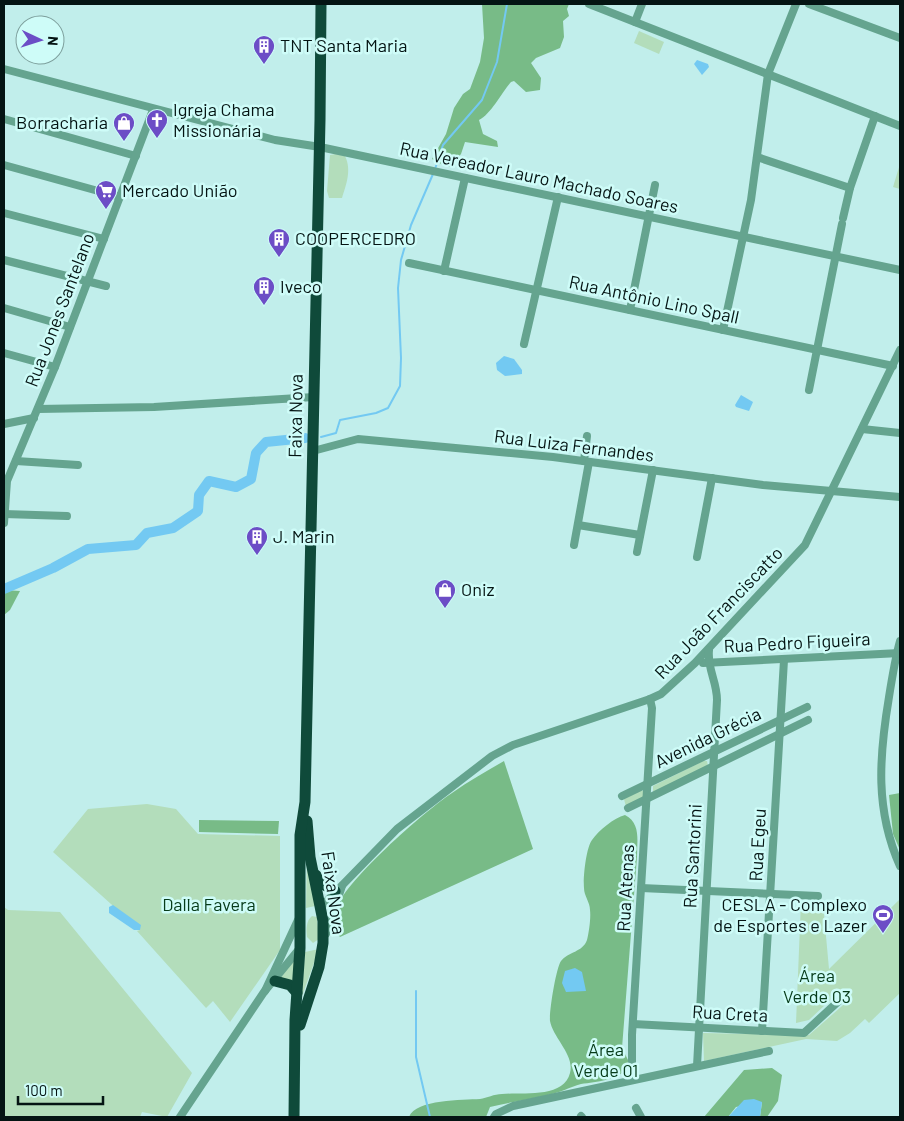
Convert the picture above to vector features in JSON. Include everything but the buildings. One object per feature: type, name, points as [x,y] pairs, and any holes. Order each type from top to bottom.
[{"type":"highway","name":"Faixa Nova","points":[[294,1117],[295,1045],[300,948],[300,835],[304,802],[313,451],[320,147],[321,4]]},
{"type":"highway","name":"Faixa Nova","points":[[321,31],[329,4]]},
{"type":"highway","name":"Faixa Nova","points":[[295,1045],[306,1001],[319,967],[323,943],[323,921],[304,802]]},
{"type":"highway","points":[[314,871],[319,882],[339,888]]},
{"type":"highway","points":[[300,917],[320,908]]},
{"type":"highway","points":[[300,948],[312,948],[323,943]]},
{"type":"highway","points":[[275,981],[290,985],[297,993]]},
{"type":"street","points":[[589,4],[875,116],[900,123]]},
{"type":"street","points":[[635,22],[642,4]]},
{"type":"street","points":[[723,330],[752,200],[768,74],[796,4]]},
{"type":"street","points":[[809,4],[900,38]]},
{"type":"street","name":"Rua Vereador Lauro Machado Soares","points":[[4,69],[153,110],[275,140],[320,147],[900,270]]},
{"type":"street","name":"Rua Jones Santelano","points":[[4,519],[6,481],[55,367],[153,110]]},
{"type":"street","points":[[809,390],[850,188],[875,116]]},
{"type":"street","points":[[4,119],[136,156]]},
{"type":"street","points":[[757,157],[850,188]]},
{"type":"street","points":[[4,165],[120,197]]},
{"type":"street","points":[[444,271],[465,178]]},
{"type":"street","points":[[630,310],[655,185]]},
{"type":"street","points":[[524,344],[558,198]]},
{"type":"street","points":[[4,213],[104,239]]},
{"type":"street","points":[[4,260],[106,286]]},
{"type":"street","name":"Rua Antônio Lino Spall","points":[[409,263],[893,366]]},
{"type":"street","points":[[4,308],[70,327]]},
{"type":"street","name":"Rua João Franciscatto","points":[[320,908],[397,829],[492,756],[513,745],[661,694],[709,650],[805,545],[900,350]]},
{"type":"street","points":[[4,353],[55,367]]},
{"type":"street","points":[[38,409],[154,407],[314,397]]},
{"type":"street","points":[[4,424],[34,418]]},
{"type":"street","points":[[862,429],[900,433]]},
{"type":"street","points":[[574,546],[587,462],[588,436]]},
{"type":"street","name":"Rua Luiza Fernandes","points":[[313,451],[358,439],[587,462],[832,492],[900,496]]},
{"type":"street","points":[[16,461],[78,465]]},
{"type":"street","points":[[637,552],[653,470]]},
{"type":"street","points":[[697,557],[712,478]]},
{"type":"street","points":[[4,519],[67,516]]},
{"type":"street","points":[[578,525],[640,536]]},
{"type":"street","points":[[900,641],[881,746],[880,778],[885,822],[900,866]]},
{"type":"street","name":"Rua Santorini","points":[[697,1066],[717,692],[707,663],[709,650]]},
{"type":"street","name":"Rua Pedro Figueira","points":[[695,663],[898,653]]},
{"type":"street","name":"Rua Egeu","points":[[762,1031],[784,660]]},
{"type":"street","name":"Rua Atenas","points":[[632,1080],[633,1024],[652,708],[650,699]]},
{"type":"street","name":"Avenida Grécia","points":[[622,796],[807,706]]},
{"type":"street","name":"Avenida Grécia","points":[[628,808],[808,720]]},
{"type":"street","name":"Rua João Franciscatto","points":[[323,943],[339,888]]},
{"type":"street","points":[[641,888],[818,896]]},
{"type":"street","points":[[264,992],[300,917]]},
{"type":"street","points":[[180,1117],[264,992],[275,981],[300,948]]},
{"type":"street","name":"Rua Creta","points":[[633,1024],[804,1033],[842,998]]},
{"type":"street","points":[[494,1117],[496,1114],[513,1106],[769,1051]]},
{"type":"street","points":[[636,1108],[641,1117]]},
{"type":"green space","points":[[482,4],[569,4],[567,9],[569,16],[563,21],[564,37],[560,48],[536,58],[531,63],[541,78],[540,90],[526,92],[514,81],[511,82],[492,108],[479,120],[483,134],[497,141],[498,147],[465,142],[461,154],[450,167],[432,159],[446,134],[454,108],[463,94],[470,89],[480,62],[484,38]]},
{"type":"green space","points":[[639,31],[664,42],[659,54],[634,43]]},
{"type":"green space","points":[[330,155],[345,156],[348,177],[342,198],[329,198],[327,191]]},
{"type":"green space","points":[[900,164],[900,189],[893,187]]},
{"type":"green space","points":[[4,590],[20,591],[10,610],[4,615]]},
{"type":"green space","points":[[504,761],[533,849],[340,937],[335,925],[335,912],[352,884],[386,848],[440,802],[465,784]]},
{"type":"green space","points":[[703,761],[707,761],[708,766],[656,792],[653,791],[653,786]]},
{"type":"green space","points":[[640,790],[643,791],[644,797],[626,807],[624,799]]},
{"type":"green space","points":[[900,793],[900,850],[893,834],[889,795]]},
{"type":"green space","name":"Dalla Favera","points":[[147,804],[176,809],[198,834],[280,836],[280,950],[230,1022],[213,1001],[206,1008],[137,931],[140,930],[53,852],[88,809]]},
{"type":"green space","name":"Área Verde 01","points":[[625,815],[634,823],[637,833],[637,857],[622,1048],[628,1060],[628,1068],[606,1080],[581,1084],[552,1094],[490,1107],[486,1117],[409,1117],[413,1111],[430,1104],[452,1100],[480,1099],[499,1094],[551,1091],[566,1081],[571,1066],[567,1053],[555,1034],[550,1021],[555,981],[561,961],[579,950],[587,940],[590,913],[584,891],[584,877],[590,844],[603,828]]},
{"type":"green space","points":[[199,820],[279,821],[278,834],[199,832]]},
{"type":"green space","points":[[307,855],[315,906],[306,908]]},
{"type":"green space","name":"Área Verde 03","points":[[900,899],[900,993],[869,1023],[865,1019],[850,1033],[837,1041],[806,1039],[704,1061],[703,1033],[809,1035],[850,999],[842,989],[809,1020],[796,1023],[801,901],[823,903],[829,969]]},
{"type":"green space","points":[[4,907],[8,910],[60,912],[192,1073],[167,1117],[142,1112],[140,1117],[4,1117]]},
{"type":"green space","points":[[312,916],[317,917],[319,939],[313,943],[307,937],[308,923]]},
{"type":"green space","points":[[319,949],[301,999],[305,952]]},
{"type":"green space","points":[[295,957],[294,984],[280,979]]},
{"type":"green space","points":[[772,1068],[782,1075],[778,1101],[767,1117],[760,1117],[762,1102],[736,1107],[728,1117],[704,1117],[744,1070]]},
{"type":"water","points":[[697,60],[708,64],[709,67],[702,75],[694,64]]},
{"type":"water","points":[[504,356],[514,359],[522,370],[522,374],[505,376],[497,370],[496,363]]},
{"type":"water","points":[[741,395],[753,402],[749,411],[735,405]]},
{"type":"water","points":[[113,905],[141,925],[140,930],[134,930],[109,913],[109,907]]},
{"type":"water","points":[[575,968],[582,972],[586,991],[566,992],[562,983],[565,971]]},
{"type":"water","points":[[754,1099],[762,1102],[760,1117],[728,1117],[744,1100]]},
{"type":"waterway","points":[[435,169],[443,145],[482,100],[497,62],[507,4]]},
{"type":"waterway","points":[[321,437],[336,433],[340,420],[376,413],[388,408],[400,386],[401,358],[398,288],[401,260],[411,225],[433,174]]},
{"type":"waterway","points":[[4,589],[53,568],[88,549],[136,545],[147,533],[173,528],[198,511],[199,495],[209,481],[236,487],[251,479],[256,453],[266,442],[305,438]]},
{"type":"waterway","points":[[416,991],[416,1057],[430,1117]]},
{"type":"place","name":"TNT Santa Maria","points":[[264,65]]},
{"type":"place","name":"Igreja Chama Missionária","points":[[157,139]]},
{"type":"place","name":"Borracharia","points":[[124,142]]},
{"type":"place","name":"Mercado União","points":[[106,210]]},
{"type":"place","name":"COOPERCEDRO","points":[[279,258]]},
{"type":"place","name":"Iveco","points":[[264,306]]},
{"type":"place","name":"J. Marin","points":[[257,556]]},
{"type":"place","name":"Oniz","points":[[445,609]]},
{"type":"place","name":"CESLA - Complexo de Esportes e Lazer","points":[[883,934]]}]
